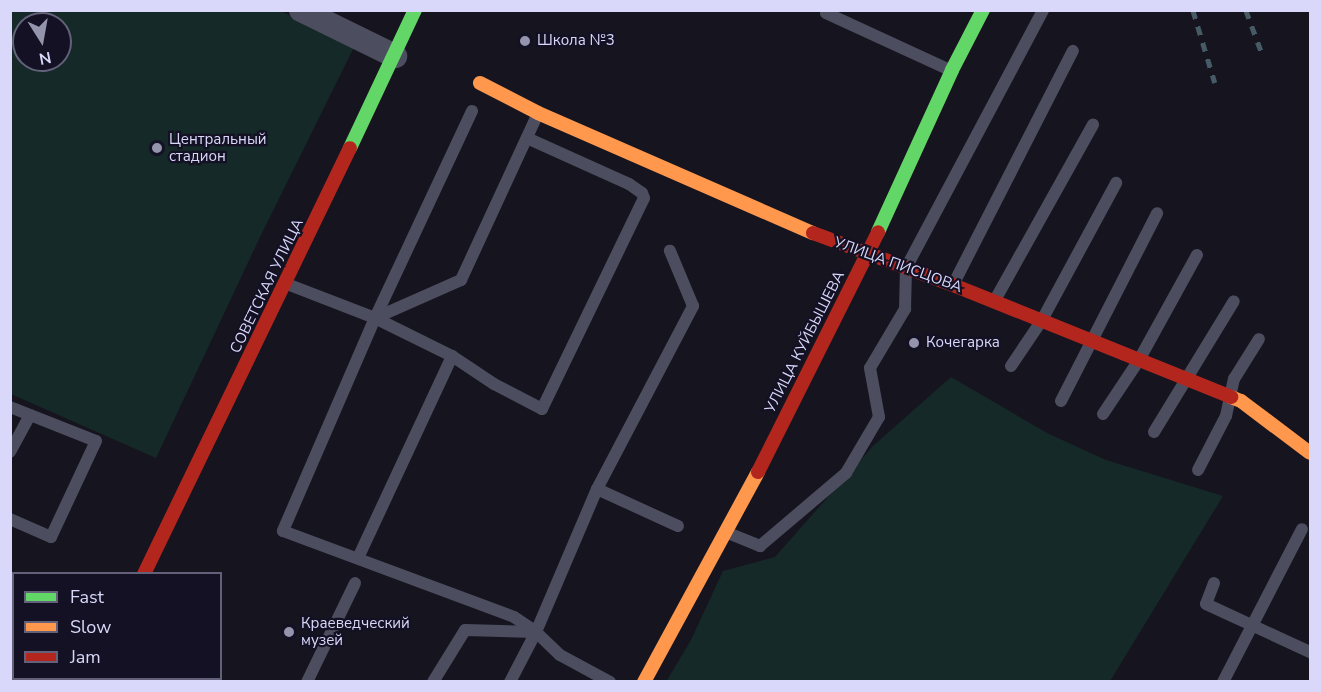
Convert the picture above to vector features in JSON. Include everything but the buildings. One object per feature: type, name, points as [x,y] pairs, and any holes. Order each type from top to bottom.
[{"type":"main road","name":"СОВЕТСКАЯ УЛИЦА","points":[[144,572],[287,283],[415,10]]},
{"type":"main road","name":"УЛИЦА КУЙБЫШЕВА","points":[[644,681],[727,533],[868,253],[952,70],[983,10]]},
{"type":"main road","name":"УЛИЦА ПИСЦОВА","points":[[480,83],[538,113],[819,236],[953,285],[1230,396],[1241,401],[1311,453]]},
{"type":"street","points":[[301,10],[395,56]]},
{"type":"lane","points":[[827,10],[826,14],[952,70]]},
{"type":"lane","points":[[727,533],[760,546],[846,472],[879,417],[870,368],[905,309],[906,268],[1043,10]]},
{"type":"lane","points":[[953,285],[1073,51]]},
{"type":"lane","points":[[472,111],[375,318],[283,531],[514,617],[536,632],[560,655],[610,681]]},
{"type":"lane","points":[[375,318],[461,279],[538,113]]},
{"type":"lane","points":[[994,301],[1093,125]]},
{"type":"lane","points":[[287,283],[375,318],[452,356],[494,384],[542,409],[644,203],[642,193],[629,184],[527,138]]},
{"type":"lane","points":[[1011,366],[1042,320],[1116,183]]},
{"type":"lane","points":[[1062,400],[1157,213]]},
{"type":"lane","points":[[510,681],[536,632],[597,489],[693,306],[670,251]]},
{"type":"lane","points":[[1103,414],[1139,360],[1197,255]]},
{"type":"lane","points":[[1154,432],[1234,302]]},
{"type":"lane","points":[[1198,470],[1226,416],[1234,379],[1259,339]]},
{"type":"lane","points":[[358,558],[452,356]]},
{"type":"lane","points":[[10,407],[96,441],[51,537],[10,519]]},
{"type":"lane","points":[[10,452],[30,415]]},
{"type":"lane","points":[[597,489],[678,526]]},
{"type":"lane","points":[[1223,681],[1302,529]]},
{"type":"lane","points":[[307,681],[355,583]]},
{"type":"lane","points":[[1214,583],[1206,604],[1251,627],[1311,652]]},
{"type":"lane","points":[[433,681],[465,630],[536,632]]},
{"type":"green space","name":"Центральный стадион","points":[[10,11],[280,11],[356,43],[260,237],[156,458],[11,394]]},
{"type":"green space","points":[[951,377],[1047,433],[1106,460],[1223,496],[1110,681],[666,682],[691,640],[723,571],[775,557],[873,446]]},
{"type":"railway","points":[[1193,10],[1215,83]]},
{"type":"railway","points":[[1246,10],[1263,56]]},
{"type":"traffic: fast","points":[[350,148],[415,10]]},
{"type":"traffic: fast","points":[[878,232],[952,70],[983,10]]},
{"type":"traffic: slow","points":[[480,83],[538,113],[813,233]]},
{"type":"traffic: slow","points":[[1231,397],[1241,401],[1310,453]]},
{"type":"traffic: slow","points":[[644,682],[758,472]]},
{"type":"traffic: jam","points":[[145,572],[350,148]]},
{"type":"traffic: jam","points":[[758,472],[878,232]]},
{"type":"traffic: jam","points":[[813,233],[953,285],[1231,397]]},
{"type":"place","name":"Школа №3","points":[[525,41]]},
{"type":"place","name":"Центральный стадион","points":[[157,148]]},
{"type":"place","name":"Кочегарка","points":[[914,343]]},
{"type":"place","name":"Краеведческий музей","points":[[289,632]]}]
